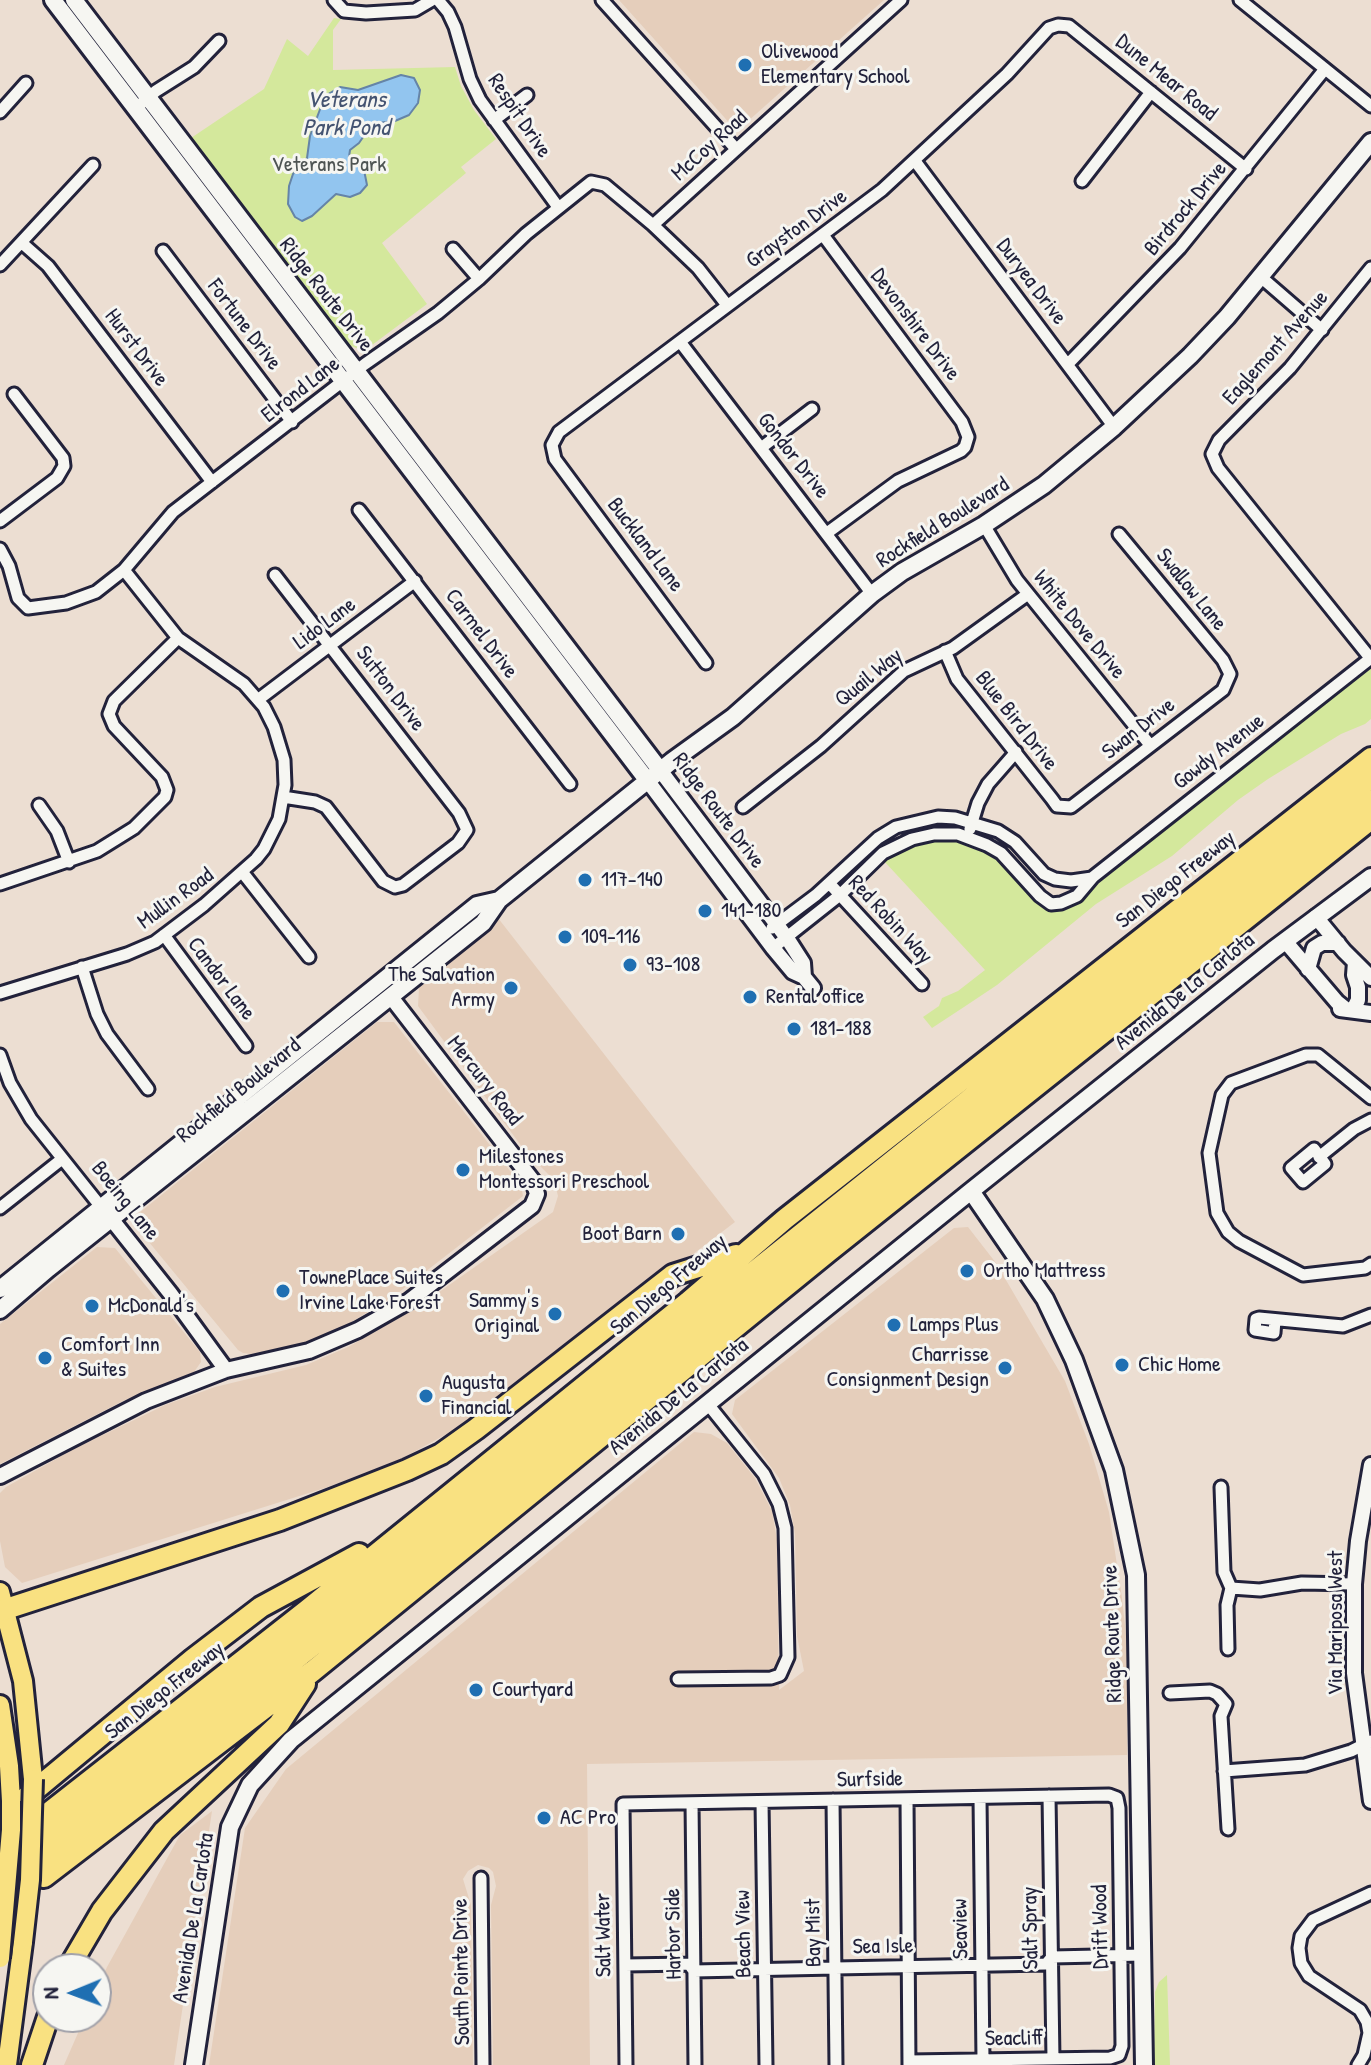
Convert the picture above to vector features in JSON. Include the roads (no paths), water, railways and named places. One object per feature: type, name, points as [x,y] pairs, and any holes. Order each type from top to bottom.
[{"type":"highway","name":"San Diego Freeway","points":[[0,1851],[307,1610],[688,1302],[744,1253],[1371,758]]},
{"type":"highway","points":[[0,1875],[1371,778]]},
{"type":"highway","points":[[4,1906],[1371,801]]},
{"type":"highway","points":[[4,1906],[313,1671],[816,1261],[1371,819]]},
{"type":"highway","points":[[2,1604],[280,1520],[441,1454],[673,1275],[744,1253]]},
{"type":"highway","points":[[6,1810],[261,1607],[401,1531]]},
{"type":"highway","points":[[77,1953],[102,1911],[164,1831],[279,1724],[313,1671]]},
{"type":"highway","points":[[32,2065],[43,2033]]},
{"type":"main road","name":"Ridge Route Drive","points":[[53,0],[75,5],[142,104],[654,775]]},
{"type":"main road","name":"Rockfield Boulevard","points":[[0,1289],[107,1214],[391,997],[483,923],[499,900],[654,775],[733,717],[872,594],[902,572],[984,525],[1044,485],[1114,427],[1190,356],[1262,278],[1371,142]]},
{"type":"main road","name":"Avenida De La Carlota","points":[[194,2065],[226,1842],[234,1813],[259,1773],[291,1740],[971,1191],[1285,941],[1371,877]]},
{"type":"main road","name":"Rockfield Boulevard","points":[[0,1310],[107,1214],[391,975],[477,905],[499,900]]},
{"type":"main road","points":[[391,975],[391,997]]},
{"type":"main road","name":"Ridge Route Drive","points":[[971,1191],[1049,1307],[1090,1397],[1117,1483],[1136,1575],[1144,2065]]},
{"type":"main road","points":[[2,1604],[23,1681],[33,1779],[30,1880],[7,2065]]},
{"type":"main road","points":[[0,1705],[9,1766],[6,1810],[11,1830],[0,1958]]},
{"type":"street","points":[[334,0],[344,11],[362,13],[415,10],[435,0]]},
{"type":"street","name":"Respit Drive","points":[[435,0],[448,12],[455,27],[470,79],[480,100],[558,207]]},
{"type":"street","points":[[602,0],[736,149]]},
{"type":"street","name":"McCoy Road","points":[[653,225],[901,0]]},
{"type":"street","points":[[1240,0],[1371,106]]},
{"type":"street","name":"Dune Mear Road","points":[[1058,25],[1069,26],[1079,33],[1246,169]]},
{"type":"street","name":"Grayston Drive","points":[[552,452],[554,437],[559,432],[861,207],[1007,74],[1049,28],[1058,25]]},
{"type":"street","points":[[142,104],[194,67],[219,41]]},
{"type":"street","name":"Birdrock Drive","points":[[1068,364],[1154,278],[1325,69]]},
{"type":"street","points":[[0,112],[26,83]]},
{"type":"street","points":[[1082,181],[1151,92]]},
{"type":"street","points":[[494,120],[527,95]]},
{"type":"street","name":"Duryea Drive","points":[[915,161],[1114,427]]},
{"type":"street","points":[[0,265],[93,165]]},
{"type":"street","name":"Elrond Lane","points":[[0,549],[9,566],[18,598],[28,608],[83,598],[124,570],[173,512],[438,313],[558,207],[591,182],[605,185],[653,225]]},
{"type":"street","points":[[653,225],[698,268],[727,305]]},
{"type":"street","name":"Devonshire Drive","points":[[823,235],[962,422],[967,433],[967,442],[961,451],[898,481],[827,533]]},
{"type":"street","name":"Hurst Drive","points":[[22,243],[48,266],[212,482]]},
{"type":"street","points":[[453,249],[479,279]]},
{"type":"street","name":"Fortune Drive","points":[[163,251],[292,422]]},
{"type":"street","name":"Eaglemont Avenue","points":[[1370,271],[1290,368],[1219,440],[1212,454],[1218,468],[1371,658]]},
{"type":"street","points":[[1262,278],[1322,330]]},
{"type":"street","name":"Gondor Drive","points":[[681,343],[872,594]]},
{"type":"street","points":[[0,521],[57,478],[64,466],[63,458],[14,394]]},
{"type":"street","points":[[761,448],[812,409]]},
{"type":"street","name":"Buckland Lane","points":[[552,452],[706,663]]},
{"type":"street","name":"Carmel Drive","points":[[359,510],[570,784]]},
{"type":"street","name":"White Dove Drive","points":[[984,525],[1007,566],[1028,594],[1150,745]]},
{"type":"street","name":"Swallow Lane","points":[[1119,534],[1223,660],[1230,674]]},
{"type":"street","points":[[124,570],[178,638],[244,684],[259,699]]},
{"type":"street","name":"Sutton Drive","points":[[275,575],[459,813],[467,830],[458,843],[403,885],[395,887],[383,881],[326,807],[283,797]]},
{"type":"street","name":"Lido Lane","points":[[259,699],[415,581]]},
{"type":"street","name":"Quail Way","points":[[743,807],[821,746],[904,671],[962,642],[1028,594]]},
{"type":"street","points":[[0,884],[97,851],[134,828],[162,802],[167,790],[162,777],[114,726],[109,714],[114,701],[178,638]]},
{"type":"street","name":"Blue Bird Drive","points":[[945,651],[957,679],[1057,806],[1064,808]]},
{"type":"street","name":"Gowdy Avenue","points":[[773,948],[840,895],[883,853],[900,844],[934,834],[968,836],[1001,853],[1051,904],[1077,896],[1093,877],[1371,658]]},
{"type":"street","name":"Swan Drive","points":[[1064,808],[1077,803],[1223,690],[1230,674]]},
{"type":"street","name":"Mullin Road","points":[[0,993],[127,954],[164,935],[243,873],[256,859],[279,819],[284,760],[274,727],[259,699]]},
{"type":"street","points":[[968,836],[988,784],[1016,752]]},
{"type":"street","name":"Ridge Route Drive","points":[[654,775],[787,938],[803,963],[809,982],[793,972],[763,935],[654,775]]},
{"type":"street","points":[[39,805],[57,831],[69,862]]},
{"type":"street","points":[[763,935],[829,883],[861,851],[896,827],[938,817],[972,822],[1007,837],[1044,874],[1055,879],[1071,881],[1093,877]]},
{"type":"street","points":[[243,873],[309,957]]},
{"type":"street","name":"Red Robin Way","points":[[829,883],[922,984]]},
{"type":"street","points":[[1316,917],[1371,978]]},
{"type":"street","name":"Candor Lane","points":[[164,935],[246,1046]]},
{"type":"street","points":[[1285,941],[1311,972],[1317,988],[1336,1008],[1371,1013]]},
{"type":"street","points":[[1311,972],[1314,948],[1322,943],[1338,943]]},
{"type":"street","points":[[1350,1010],[1358,1000],[1355,962]]},
{"type":"street","points":[[82,967],[93,1006],[107,1034],[148,1089]]},
{"type":"street","name":"Mercury Road","points":[[226,1370],[309,1351],[383,1317],[409,1301],[532,1206],[537,1194],[533,1181],[391,997]]},
{"type":"street","name":"Boeing Lane","points":[[0,1055],[5,1085],[226,1370]]},
{"type":"street","points":[[1371,1098],[1318,1055],[1306,1055],[1231,1083],[1222,1095],[1209,1153],[1217,1213],[1228,1232],[1239,1241],[1303,1275],[1365,1268],[1371,1264]]},
{"type":"street","points":[[1319,1157],[1354,1129],[1371,1120]]},
{"type":"street","points":[[0,1208],[62,1159]]},
{"type":"street","points":[[1275,1320],[1343,1326],[1371,1315]]},
{"type":"street","points":[[0,1476],[146,1401],[226,1370]]},
{"type":"street","points":[[678,1679],[771,1678],[780,1675],[788,1657],[786,1541],[779,1504],[764,1474],[707,1403]]},
{"type":"street","name":"Via Mariposa West","points":[[1371,1465],[1363,1501],[1354,1584],[1354,1673],[1366,1744],[1371,1801]]},
{"type":"street","points":[[1221,1487],[1224,1572],[1231,1588],[1227,1605],[1228,1649]]},
{"type":"street","points":[[1231,1588],[1260,1590],[1302,1583],[1354,1584]]},
{"type":"street","points":[[1170,1693],[1210,1691],[1226,1704],[1221,1716],[1228,1829]]},
{"type":"street","points":[[1224,1771],[1305,1765],[1366,1744]]},
{"type":"street","name":"Surfside","points":[[623,1804],[1109,1795],[1117,1798]]},
{"type":"street","name":"Salt Spray","points":[[1049,1796],[1053,2059]]},
{"type":"street","name":"Seaview","points":[[980,1798],[983,2060]]},
{"type":"street","name":"Drift Wood","points":[[1117,1798],[1122,2046],[1119,2055]]},
{"type":"street","points":[[907,1799],[909,2063]]},
{"type":"street","name":"Bay Mist","points":[[833,1800],[836,2065]]},
{"type":"street","name":"Beach View","points":[[762,1802],[766,2065]]},
{"type":"street","name":"Harbor Side","points":[[692,1803],[695,2065]]},
{"type":"street","name":"Salt Water","points":[[623,1804],[626,2065]]},
{"type":"street","name":"South Pointe Drive","points":[[481,1878],[483,2065]]},
{"type":"street","points":[[1358,2065],[1370,2033],[1360,2010],[1309,1976],[1301,1963],[1299,1948],[1301,1936],[1313,1920],[1371,1893]]},
{"type":"street","name":"Sea Isle","points":[[625,1965],[689,1964],[694,1971],[764,1970],[1046,1964],[1052,1957],[1143,1955]]},
{"type":"street","name":"Seacliff","points":[[909,2063],[1110,2058],[1119,2055]]},
{"type":"water","name":"Veterans Park Pond","points":[[401,75],[414,78],[420,90],[418,103],[409,115],[370,127],[350,150],[349,157],[364,170],[367,185],[360,193],[350,197],[336,194],[302,221],[295,217],[288,204],[289,186],[293,174],[307,158],[310,136],[325,96],[340,87],[358,90]]},
{"type":"place","name":"Olivewood Elementary School","points":[[745,65]]},
{"type":"place","name":"117-140","points":[[585,880]]},
{"type":"place","name":"141-180","points":[[705,911]]},
{"type":"place","name":"109-116","points":[[565,937]]},
{"type":"place","name":"93-108","points":[[630,965]]},
{"type":"place","name":"The Salvation Army","points":[[511,988]]},
{"type":"place","name":"Rental office","points":[[750,997]]},
{"type":"place","name":"181-188","points":[[794,1029]]},
{"type":"place","name":"Milestones Montessori Preschool","points":[[463,1170]]},
{"type":"place","name":"Boot Barn","points":[[678,1234]]},
{"type":"place","name":"Ortho Mattress","points":[[967,1271]]},
{"type":"place","name":"TownePlace Suites Irvine Lake Forest","points":[[283,1291]]},
{"type":"place","name":"McDonald's","points":[[92,1306]]},
{"type":"place","name":"Sammy's Original","points":[[555,1314]]},
{"type":"place","name":"Lamps Plus","points":[[894,1325]]},
{"type":"place","name":"Comfort Inn & Suites","points":[[45,1358]]},
{"type":"place","name":"Chic Home","points":[[1122,1365]]},
{"type":"place","name":"Charrisse Consignment Design","points":[[1005,1368]]},
{"type":"place","name":"Augusta Financial","points":[[426,1396]]},
{"type":"place","name":"Courtyard","points":[[476,1690]]},
{"type":"place","name":"AC Pro","points":[[544,1818]]},
{"type":"park label","name":"Veterans Park","points":[[329,165]]}]
